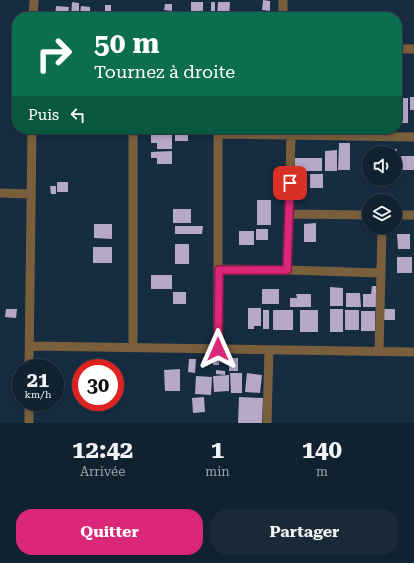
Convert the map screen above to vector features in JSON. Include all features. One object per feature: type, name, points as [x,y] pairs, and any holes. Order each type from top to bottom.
[{"type":"street","points":[[33,12],[34,0]]},
{"type":"street","points":[[283,0],[283,12]]},
{"type":"street","points":[[402,49],[414,49]]},
{"type":"street","points":[[29,359],[32,134]]},
{"type":"street","points":[[133,134],[133,348]]},
{"type":"street","points":[[218,134],[218,349]]},
{"type":"street","points":[[273,134],[414,137]]},
{"type":"street","points":[[287,270],[291,135]]},
{"type":"street","points":[[0,193],[31,194]]},
{"type":"street","points":[[289,214],[362,215]]},
{"type":"street","points":[[402,215],[414,215]]},
{"type":"street","points":[[379,351],[382,234]]},
{"type":"street","points":[[219,270],[287,270],[381,273]]},
{"type":"street","points":[[30,346],[414,352]]},
{"type":"street","points":[[267,423],[269,350]]},
{"type":"street","points":[[29,411],[29,423]]},
{"type":"building","points":[[263,0],[270,1],[270,11],[262,10]]},
{"type":"building","points":[[72,2],[79,3],[79,12],[71,12]]},
{"type":"building","points":[[191,2],[203,2],[203,12],[191,12]]},
{"type":"building","points":[[211,2],[215,2],[215,12],[211,12]]},
{"type":"building","points":[[218,2],[230,2],[229,12],[217,12]]},
{"type":"building","points":[[165,4],[172,4],[172,11],[164,10]]},
{"type":"building","points":[[105,5],[111,5],[111,11],[105,11]]},
{"type":"building","points":[[56,6],[69,7],[68,12],[55,12]]},
{"type":"building","points":[[81,6],[90,7],[90,12],[80,12]]},
{"type":"building","points":[[410,97],[414,97],[414,110],[410,110]]},
{"type":"building","points":[[402,98],[408,98],[408,123],[402,123]]},
{"type":"building","points":[[175,134],[188,134],[188,141],[175,141]]},
{"type":"building","points":[[151,135],[172,135],[172,149],[157,149],[157,143],[151,143]]},
{"type":"building","points":[[339,143],[350,143],[350,170],[338,170]]},
{"type":"building","points":[[337,150],[337,171],[325,171],[325,151]]},
{"type":"building","points":[[172,151],[172,164],[157,164],[157,158],[151,158],[151,152]]},
{"type":"building","points":[[402,156],[414,156],[414,170],[402,170]]},
{"type":"building","points":[[295,158],[322,158],[322,171],[295,171]]},
{"type":"building","points":[[292,174],[306,174],[306,188],[292,188]]},
{"type":"building","points":[[310,174],[323,174],[323,188],[310,188]]},
{"type":"building","points":[[57,182],[68,182],[68,192],[57,192]]},
{"type":"building","points":[[50,186],[56,186],[56,194],[51,194]]},
{"type":"building","points":[[257,200],[271,200],[271,225],[257,225]]},
{"type":"building","points":[[173,209],[191,209],[191,223],[173,223]]},
{"type":"building","points":[[316,223],[316,242],[304,242],[304,224]]},
{"type":"building","points":[[94,224],[112,224],[112,239],[94,238]]},
{"type":"building","points":[[175,226],[203,226],[202,234],[175,234]]},
{"type":"building","points":[[256,229],[268,229],[268,240],[256,240]]},
{"type":"building","points":[[239,231],[254,231],[254,245],[239,245]]},
{"type":"building","points":[[397,234],[410,234],[410,249],[398,249]]},
{"type":"building","points":[[175,244],[189,244],[189,264],[175,264]]},
{"type":"building","points":[[93,247],[112,247],[112,263],[93,263]]},
{"type":"building","points":[[397,257],[412,257],[412,273],[397,273]]},
{"type":"building","points":[[151,275],[172,275],[172,289],[151,289]]},
{"type":"building","points":[[372,286],[376,286],[376,307],[363,307],[363,294],[371,294]]},
{"type":"building","points":[[330,287],[343,288],[343,306],[330,306]]},
{"type":"building","points":[[262,289],[279,289],[279,304],[262,304]]},
{"type":"building","points":[[173,292],[186,292],[186,304],[173,304]]},
{"type":"building","points":[[346,293],[360,293],[361,307],[346,307]]},
{"type":"building","points":[[296,294],[311,294],[311,307],[290,307],[290,298],[297,298]]},
{"type":"building","points":[[248,308],[261,308],[261,326],[254,326],[254,329],[248,329]]},
{"type":"building","points":[[6,309],[17,309],[16,318],[5,317]]},
{"type":"building","points":[[330,309],[343,309],[343,332],[330,332]]},
{"type":"building","points":[[381,309],[395,309],[395,320],[381,320]]},
{"type":"building","points":[[263,310],[269,310],[269,329],[263,329]]},
{"type":"building","points":[[273,310],[293,310],[293,330],[273,330]]},
{"type":"building","points":[[300,310],[318,310],[318,332],[300,332]]},
{"type":"building","points":[[345,310],[359,310],[359,330],[345,330]]},
{"type":"building","points":[[361,311],[375,311],[375,331],[361,331]]},
{"type":"building","points":[[213,358],[219,358],[219,365],[213,365]]},
{"type":"building","points":[[229,358],[238,358],[238,371],[229,371]]},
{"type":"building","points":[[189,359],[196,359],[195,373],[188,372]]},
{"type":"building","points":[[180,369],[180,391],[165,391],[164,370]]},
{"type":"building","points":[[216,370],[225,371],[225,375],[216,374]]},
{"type":"building","points":[[230,373],[242,373],[242,393],[231,393]]},
{"type":"building","points":[[247,373],[262,375],[260,393],[245,392]]},
{"type":"building","points":[[229,375],[229,391],[214,392],[213,376]]},
{"type":"building","points":[[196,376],[212,377],[211,395],[195,394]]},
{"type":"building","points":[[204,397],[205,412],[193,413],[192,398]]},
{"type":"building","points":[[239,397],[263,398],[262,423],[238,423]]},
{"type":"route","points":[[218,349],[219,270],[287,270],[290,183]]}]
